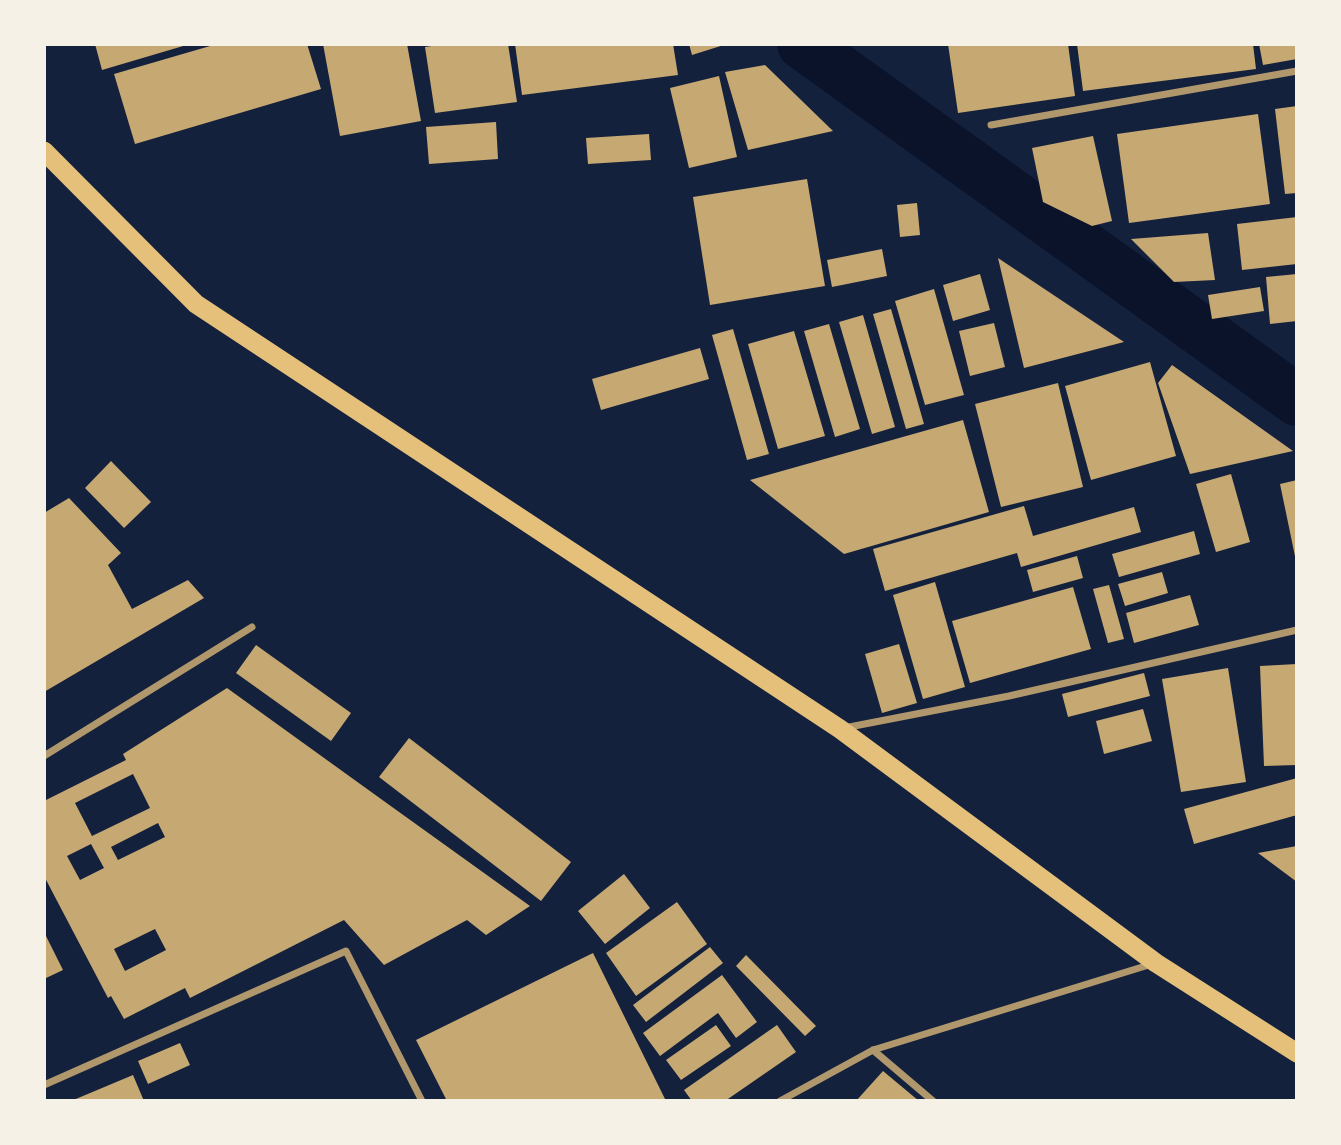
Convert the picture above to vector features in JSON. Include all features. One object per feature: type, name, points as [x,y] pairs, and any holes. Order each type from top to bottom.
[{"type":"highway","points":[[44,151],[196,304],[840,729],[1156,962],[1297,1054]]},
{"type":"street","points":[[991,125],[1297,71]]},
{"type":"street","points":[[44,756],[252,627]]},
{"type":"street","points":[[840,729],[1009,696],[1297,629]]},
{"type":"street","points":[[44,1085],[346,951],[422,1101]]},
{"type":"street","points":[[780,1101],[873,1050],[1156,962]]},
{"type":"street","points":[[873,1050],[933,1101]]},
{"type":"building","points":[[95,44],[190,44],[102,70]]},
{"type":"building","points":[[217,44],[307,44],[321,89],[135,144],[114,74]]},
{"type":"building","points":[[323,44],[407,44],[421,121],[340,136]]},
{"type":"building","points":[[445,44],[508,44],[517,102],[435,113],[425,47]]},
{"type":"building","points":[[515,44],[673,44],[678,75],[522,95]]},
{"type":"building","points":[[689,44],[727,44],[692,55]]},
{"type":"building","points":[[948,44],[1068,44],[1075,96],[958,113]]},
{"type":"building","points":[[1077,44],[1253,44],[1256,69],[1083,91]]},
{"type":"building","points":[[1259,44],[1297,44],[1297,59],[1263,65]]},
{"type":"building","points":[[765,65],[833,131],[748,150],[725,72]]},
{"type":"building","points":[[719,76],[737,157],[689,168],[670,88]]},
{"type":"building","points":[[1297,106],[1297,193],[1285,194],[1275,109]]},
{"type":"building","points":[[1258,114],[1270,204],[1129,223],[1117,134]]},
{"type":"building","points":[[496,122],[498,159],[429,164],[426,127]]},
{"type":"building","points":[[649,134],[651,160],[588,164],[586,138]]},
{"type":"building","points":[[1093,136],[1112,221],[1092,226],[1043,202],[1032,148]]},
{"type":"building","points":[[807,179],[825,286],[710,305],[693,197]]},
{"type":"building","points":[[917,203],[920,235],[900,237],[897,205]]},
{"type":"building","points":[[1297,217],[1297,264],[1242,270],[1237,224]]},
{"type":"building","points":[[1208,233],[1215,280],[1174,282],[1131,239]]},
{"type":"building","points":[[882,249],[887,276],[832,287],[827,260]]},
{"type":"building","points":[[998,258],[1124,342],[1024,368]]},
{"type":"building","points":[[980,274],[990,310],[953,321],[943,285]]},
{"type":"building","points":[[1297,274],[1297,321],[1270,324],[1266,277]]},
{"type":"building","points":[[1260,287],[1264,311],[1212,319],[1208,295]]},
{"type":"building","points":[[934,289],[964,395],[925,405],[895,301]]},
{"type":"building","points":[[891,309],[924,424],[906,429],[873,314]]},
{"type":"building","points":[[863,315],[895,427],[872,434],[839,322]]},
{"type":"building","points":[[994,323],[1005,367],[970,376],[959,331]]},
{"type":"building","points":[[829,324],[860,429],[835,437],[804,331]]},
{"type":"building","points":[[733,329],[769,454],[747,460],[712,335]]},
{"type":"building","points":[[794,331],[825,436],[778,449],[748,344]]},
{"type":"building","points":[[700,348],[709,379],[601,410],[592,379]]},
{"type":"building","points":[[1150,362],[1176,456],[1091,480],[1065,386]]},
{"type":"building","points":[[1172,365],[1293,451],[1190,474],[1158,383]]},
{"type":"building","points":[[1058,383],[1083,487],[1001,507],[975,404]]},
{"type":"building","points":[[963,420],[989,512],[844,554],[750,480]]},
{"type":"building","points":[[111,461],[151,502],[124,528],[85,488]]},
{"type":"building","points":[[1231,474],[1250,542],[1216,552],[1196,484]]},
{"type":"building","points":[[1297,480],[1297,561],[1296,561],[1280,484]]},
{"type":"building","points":[[69,498],[121,553],[108,565],[132,609],[188,580],[204,598],[44,692],[44,513]]},
{"type":"building","points":[[1024,506],[1033,536],[1134,507],[1141,532],[1021,567],[1017,553],[885,591],[873,549]]},
{"type":"building","points":[[1194,531],[1200,554],[1119,577],[1112,554]]},
{"type":"building","points":[[1077,556],[1083,578],[1033,592],[1027,570]]},
{"type":"building","points":[[1162,572],[1168,593],[1125,606],[1118,584]]},
{"type":"building","points":[[935,582],[965,687],[923,699],[893,595]]},
{"type":"building","points":[[1109,585],[1124,639],[1108,643],[1093,589]]},
{"type":"building","points":[[1073,587],[1091,649],[970,683],[952,621]]},
{"type":"building","points":[[1190,595],[1199,625],[1134,643],[1126,613]]},
{"type":"building","points":[[899,644],[917,703],[882,713],[865,654]]},
{"type":"building","points":[[256,645],[351,713],[331,741],[236,673]]},
{"type":"building","points":[[1297,664],[1297,765],[1264,766],[1260,666]]},
{"type":"building","points":[[1228,668],[1246,782],[1181,792],[1162,679]]},
{"type":"building","points":[[1144,673],[1150,696],[1068,717],[1062,694]]},
{"type":"building","points":[[227,688],[530,906],[486,935],[467,920],[384,965],[344,920],[190,998],[185,988],[124,1019],[111,996],[108,998],[44,876],[44,801],[126,760],[123,754]],"holes":[[[133,774],[150,808],[92,836],[75,803]],[[158,823],[165,837],[118,860],[111,847]],[[91,844],[104,868],[80,880],[67,856]],[[155,929],[166,950],[125,971],[114,949]]]},
{"type":"building","points":[[1143,709],[1152,741],[1104,754],[1096,721]]},
{"type":"building","points":[[409,738],[571,862],[541,901],[379,777]]},
{"type":"building","points":[[1297,778],[1297,815],[1194,844],[1184,809]]},
{"type":"building","points":[[1297,846],[1297,882],[1258,853]]},
{"type":"building","points":[[624,874],[650,908],[605,944],[578,911]]},
{"type":"building","points":[[677,902],[707,944],[636,996],[606,953]]},
{"type":"building","points":[[44,932],[63,970],[44,979]]},
{"type":"building","points":[[710,947],[723,963],[646,1022],[633,1005]]},
{"type":"building","points":[[593,953],[666,1101],[447,1101],[416,1040]]},
{"type":"building","points":[[746,955],[816,1026],[805,1036],[736,966]]},
{"type":"building","points":[[722,975],[757,1022],[736,1038],[718,1013],[660,1056],[643,1033]]},
{"type":"building","points":[[716,1025],[731,1046],[681,1080],[666,1060]]},
{"type":"building","points":[[777,1025],[796,1052],[725,1101],[692,1101],[684,1090]]},
{"type":"building","points":[[180,1043],[190,1065],[148,1084],[138,1061]]},
{"type":"building","points":[[883,1071],[919,1101],[856,1101]]},
{"type":"building","points":[[133,1075],[144,1101],[71,1101]]},
{"type":"waterway","points":[[803,44],[1297,400]]}]
